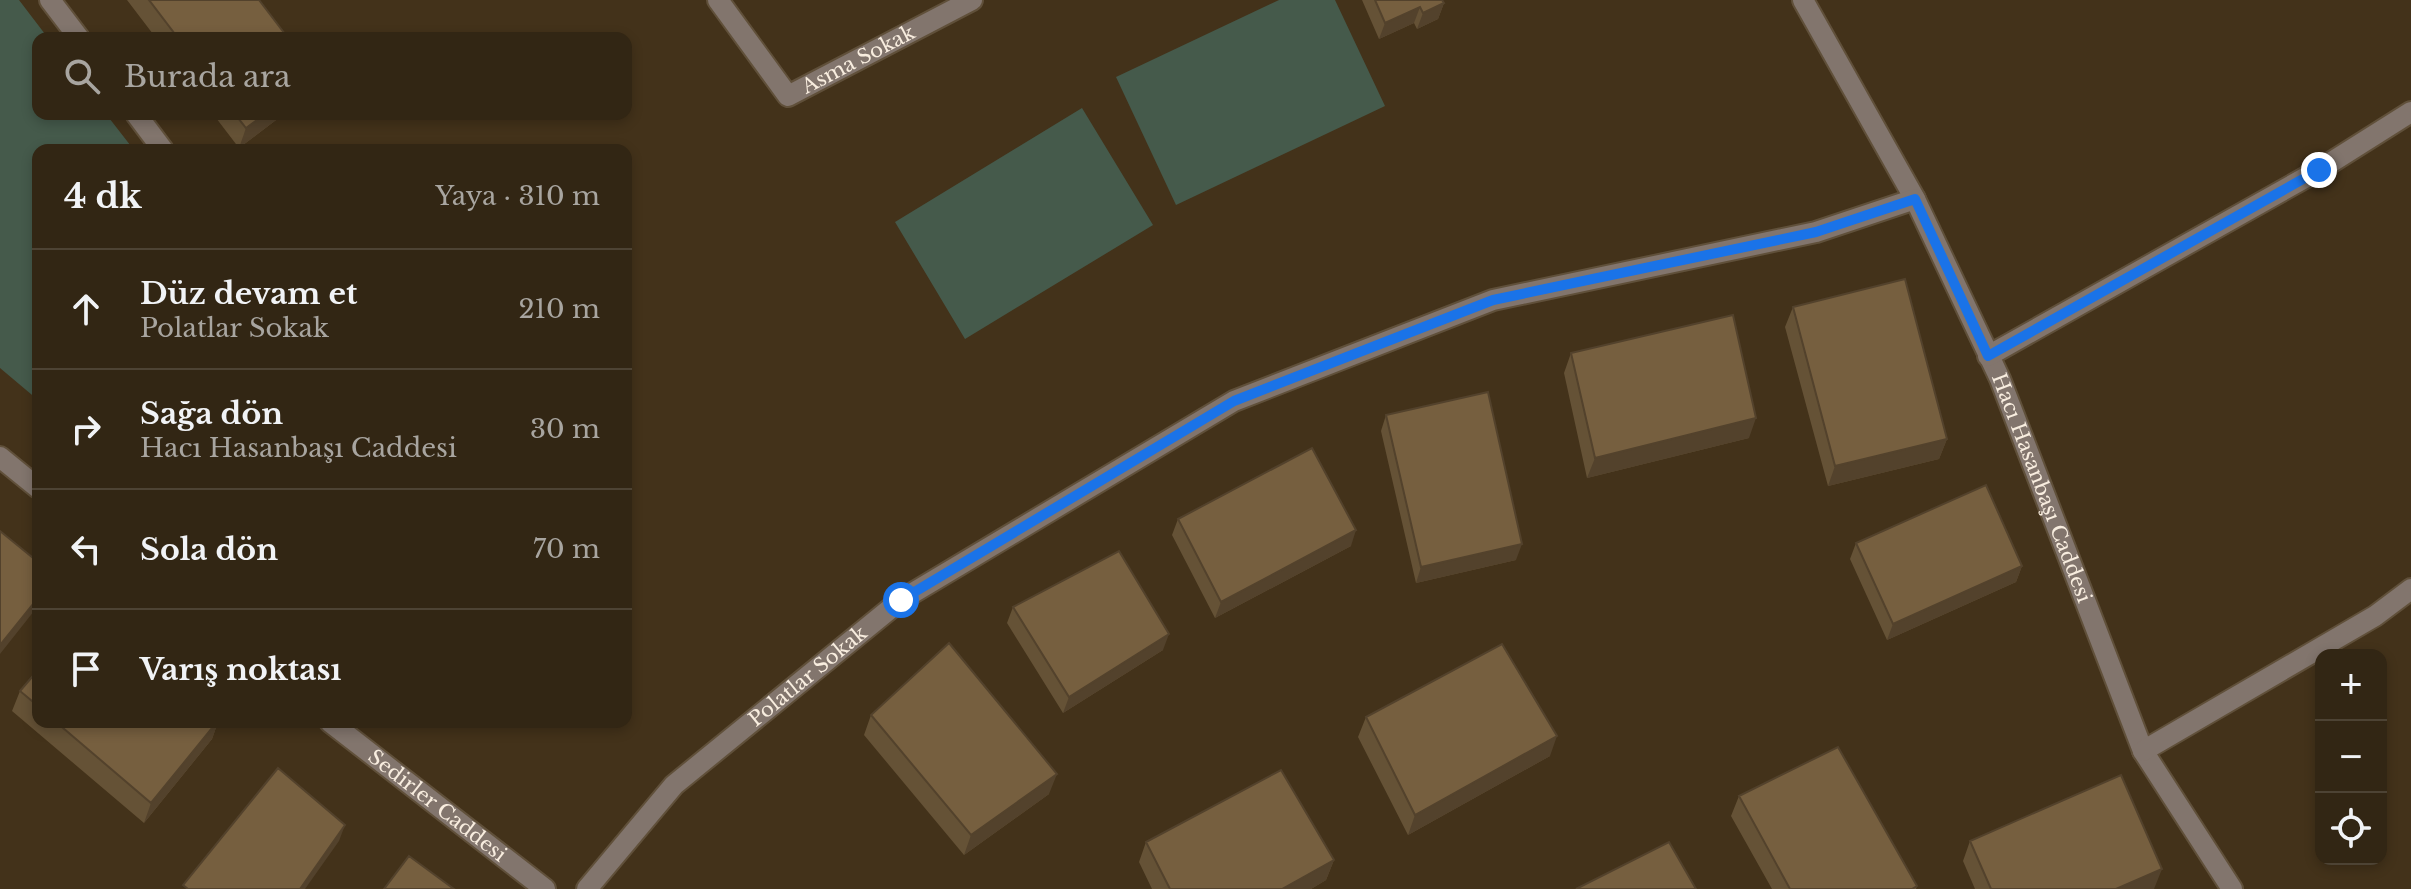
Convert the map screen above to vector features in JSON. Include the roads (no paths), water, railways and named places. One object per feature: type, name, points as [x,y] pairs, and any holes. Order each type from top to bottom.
[{"type":"street","points":[[50,0],[74,32]]},
{"type":"street","name":"Asma Sokak","points":[[718,0],[788,96],[972,0]]},
{"type":"street","name":"Hacı Hasanbaşı Caddesi","points":[[1803,0],[1915,199],[2000,379],[2143,751],[2232,889]]},
{"type":"street","points":[[1988,356],[2319,170],[2411,112]]},
{"type":"street","points":[[140,120],[158,144]]},
{"type":"street","name":"Polatlar Sokak","points":[[587,889],[674,785],[901,600],[1234,401],[1493,300],[1816,232],[1915,199]]},
{"type":"street","points":[[0,457],[32,483]]},
{"type":"street","points":[[2143,751],[2375,616],[2411,589]]},
{"type":"street","name":"Sedirler Caddesi","points":[[338,728],[545,889]]}]
